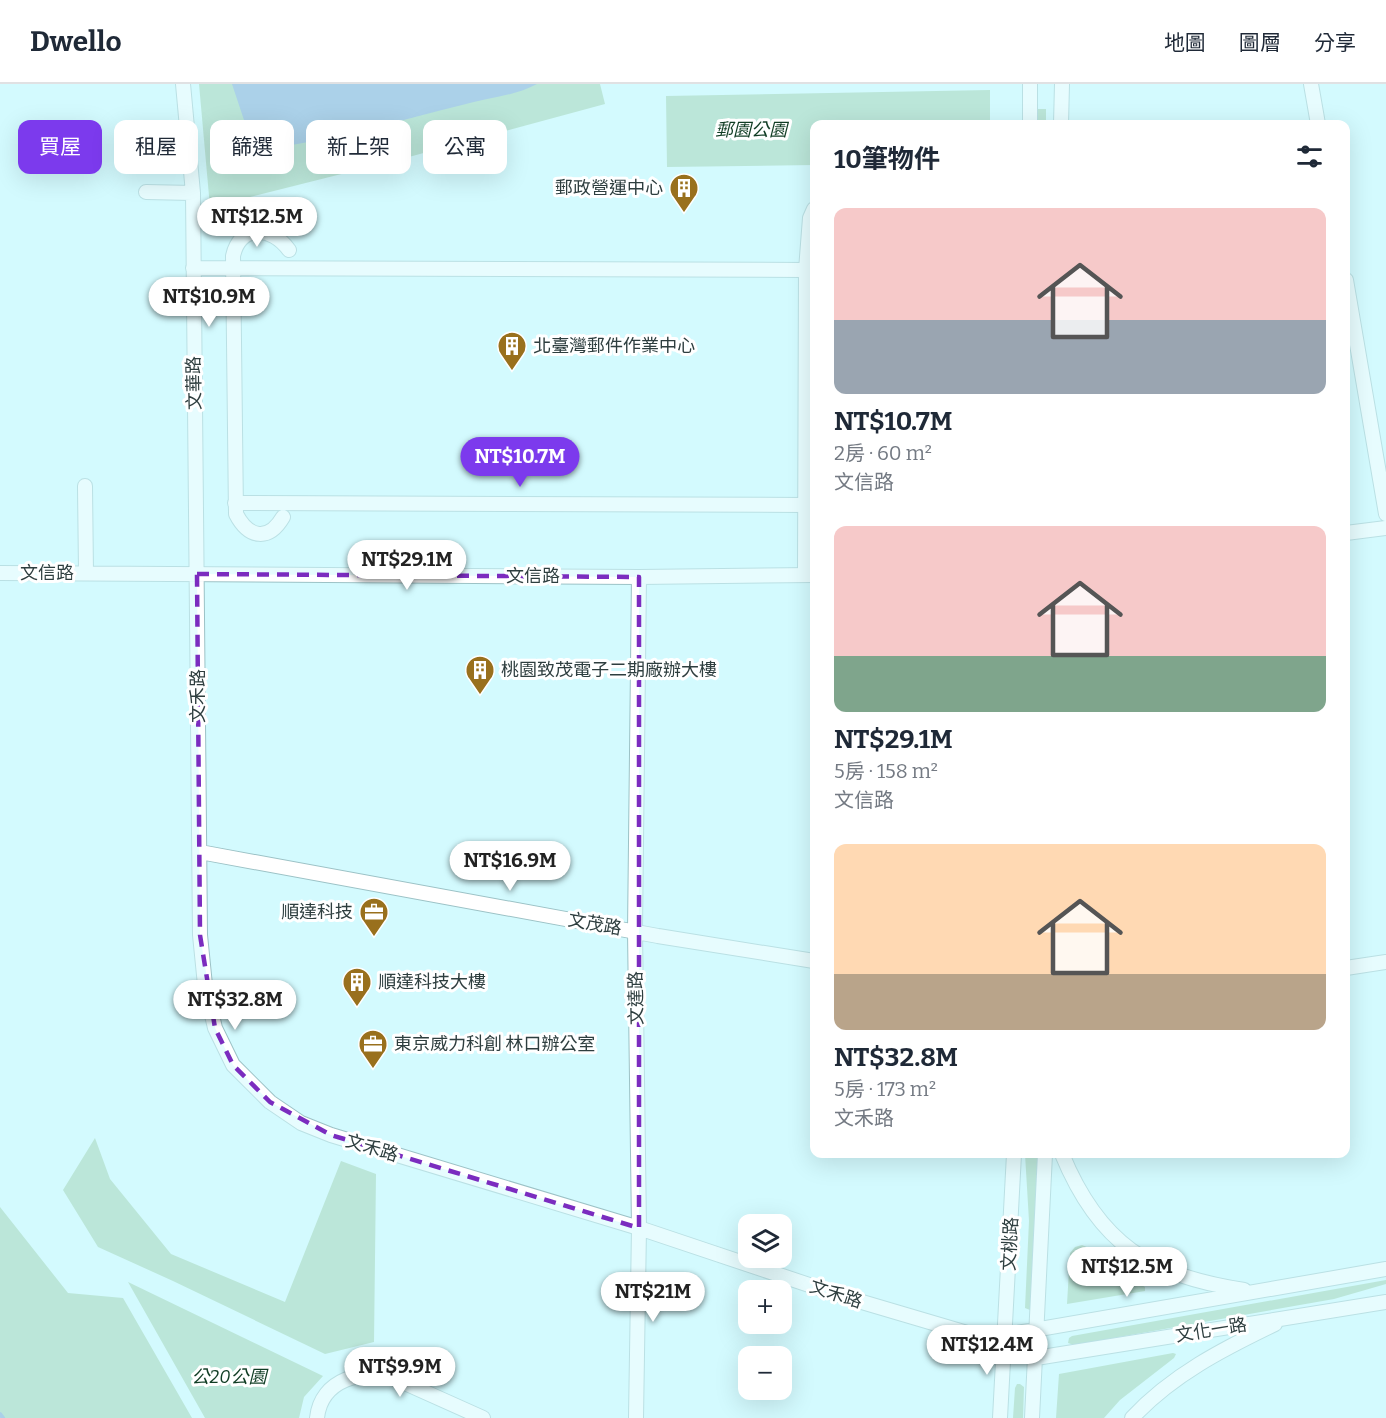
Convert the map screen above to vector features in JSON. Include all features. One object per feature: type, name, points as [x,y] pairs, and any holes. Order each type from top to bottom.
[{"type":"street","name":"文華路","points":[[183,84],[186,120]]},
{"type":"street","points":[[1030,84],[1030,120]]},
{"type":"street","points":[[1061,120],[1062,84]]},
{"type":"street","points":[[1311,84],[1317,120]]},
{"type":"street","name":"文華路","points":[[191,174],[197,574]]},
{"type":"street","points":[[146,192],[193,193]]},
{"type":"street","points":[[810,218],[806,270],[805,505],[810,575]]},
{"type":"street","points":[[283,517],[268,534],[259,534],[249,531],[236,514],[233,267],[234,249],[244,237],[253,233],[262,231],[273,233],[289,250]]},
{"type":"street","points":[[193,268],[806,270]]},
{"type":"street","points":[[1350,303],[1386,514]]},
{"type":"street","points":[[85,486],[86,573]]},
{"type":"street","points":[[235,503],[805,505]]},
{"type":"street","points":[[1350,532],[1386,528]]},
{"type":"street","name":"文信路","points":[[0,573],[639,577],[810,575]]},
{"type":"street","name":"文禾路","points":[[197,574],[200,935],[205,985],[215,1028],[233,1065],[270,1102],[302,1123],[331,1135],[639,1228],[856,1301],[967,1333],[1005,1335]]},
{"type":"street","name":"文達路","points":[[636,1418],[639,1228],[636,931],[639,577]]},
{"type":"street","name":"文茂路","points":[[200,852],[810,960]]},
{"type":"street","points":[[1350,967],[1386,962]]},
{"type":"street","name":"文桃路","points":[[1005,1335],[1014,1158]]},
{"type":"street","name":"文桃路","points":[[1037,1330],[1045,1158]]},
{"type":"street","points":[[1064,1158],[1076,1186],[1099,1221],[1132,1252],[1179,1276],[1255,1292]]},
{"type":"street","name":"文化一路","points":[[1005,1335],[1386,1269]]},
{"type":"street","name":"文化一路","points":[[1036,1358],[1386,1302]]},
{"type":"street","points":[[1132,1418],[1148,1401],[1179,1376],[1227,1347],[1290,1317]]},
{"type":"street","points":[[1032,1418],[1037,1330]]},
{"type":"street","points":[[1005,1335],[1036,1358]]},
{"type":"street","points":[[1000,1418],[1005,1335]]},
{"type":"street","points":[[317,1418],[318,1406],[330,1388],[365,1374],[382,1374],[396,1379],[483,1418]]},
{"type":"highlighted area","points":[[197,574],[639,577],[639,1228],[331,1135],[270,1102],[233,1065],[215,1028],[200,935]]},
{"type":"green space","points":[[199,84],[600,84],[605,104],[507,130],[507,120],[423,120],[423,153],[411,156],[411,120],[306,120],[306,174],[341,174],[210,207]]},
{"type":"green space","name":"郵園公園","points":[[990,90],[990,120],[810,120],[810,165],[667,167],[666,96]]},
{"type":"green space","points":[[1037,109],[1046,109],[1046,120],[1037,120]]},
{"type":"green space","points":[[95,1138],[110,1179],[171,1254],[285,1302],[341,1161],[376,1174],[374,1342],[325,1354],[98,1247],[63,1190]]},
{"type":"green space","points":[[1025,1158],[1038,1158],[1032,1307],[1030,1310],[1025,1308],[1029,1221]]},
{"type":"green space","points":[[0,1207],[68,1293],[123,1298],[192,1418],[0,1418]]},
{"type":"green space","points":[[1082,1245],[1089,1248],[1111,1269],[1145,1287],[1145,1291],[1067,1304],[1070,1253],[1075,1247]]},
{"type":"green space","points":[[1386,1280],[1386,1284],[1334,1299],[1074,1345],[1068,1343],[1072,1336]]},
{"type":"green space","name":"公20公園","points":[[128,1282],[323,1376],[304,1397],[299,1418],[205,1418]]},
{"type":"green space","points":[[1176,1354],[1174,1358],[1120,1400],[1104,1418],[1056,1418],[1059,1374]]},
{"type":"green space","points":[[1017,1384],[1024,1387],[1023,1418],[1013,1418]]},
{"type":"water","points":[[232,84],[537,84],[510,94],[405,120],[306,120],[306,142],[294,144],[294,120],[244,120]]},
{"type":"waterway","points":[[0,1414],[3,1418]]},
{"type":"place","name":"郵政營運中心","points":[[684,214]]},
{"type":"place","name":"北臺灣郵件作業中心","points":[[512,372]]},
{"type":"place","name":"桃園致茂電子二期廠辦大樓","points":[[480,696]]},
{"type":"place","name":"順達科技","points":[[374,938]]},
{"type":"place","name":"順達科技大樓","points":[[357,1008]]},
{"type":"place","name":"東京威力科創 林口辦公室","points":[[373,1070]]}]
